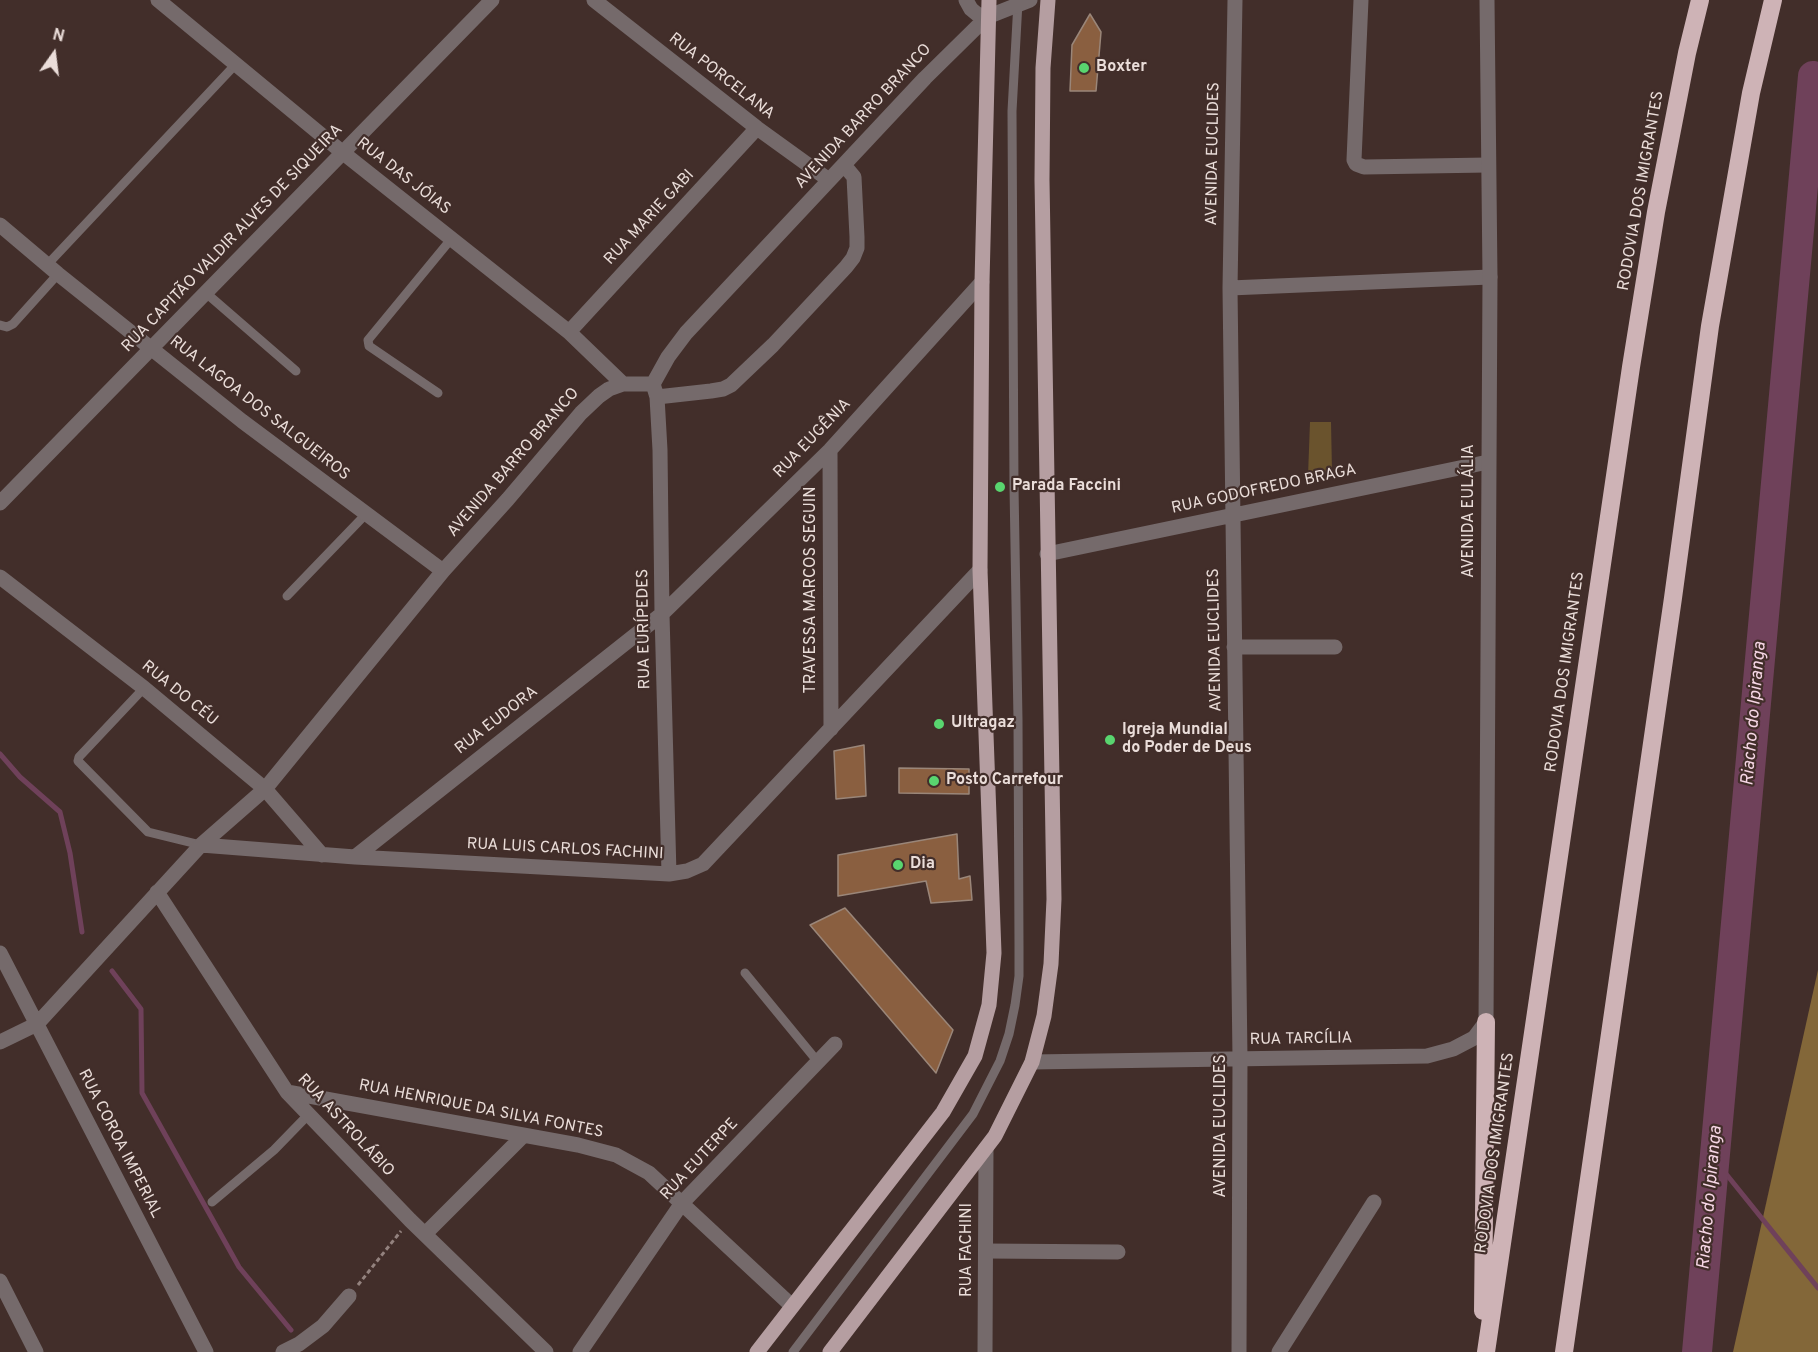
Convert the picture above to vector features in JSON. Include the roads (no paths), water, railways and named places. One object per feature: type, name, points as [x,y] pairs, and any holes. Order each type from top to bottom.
[{"type":"highway","name":"RODOVIA DOS IMIGRANTES","points":[[1484,1352],[1631,367],[1656,212],[1690,37],[1700,0]]},
{"type":"highway","points":[[1564,1352],[1710,326],[1751,93],[1773,0]]},
{"type":"highway","points":[[1484,1352],[1486,1022]]},
{"type":"main road","points":[[757,1352],[943,1112],[975,1056],[989,1005],[994,953],[980,570],[982,282],[989,0]]},
{"type":"main road","points":[[830,1352],[986,1148],[1017,1095],[1032,1062],[1044,1016],[1051,964],[1053,910],[1042,180],[1043,68],[1048,0]]},
{"type":"street","name":"RUA DAS JÓIAS","points":[[159,0],[342,152],[569,332],[623,384]]},
{"type":"street","name":"RUA CAPITÃO VALDIR ALVES DE SIQUEIRA","points":[[0,503],[492,0]]},
{"type":"street","name":"RUA PORCELANA","points":[[594,0],[757,128],[829,180]]},
{"type":"street","points":[[966,0],[976,14],[987,17],[1022,2]]},
{"type":"street","name":"AVENIDA EUCLIDES","points":[[1235,0],[1230,288],[1231,515],[1240,1058],[1239,1352]]},
{"type":"street","points":[[1361,0],[1354,160],[1356,164],[1364,167],[1488,165]]},
{"type":"street","name":"AVENIDA EULÁLIA","points":[[1486,1022],[1490,277],[1487,0]]},
{"type":"street","name":"AVENIDA BARRO BRANCO","points":[[201,845],[265,789],[443,571],[581,413],[599,396],[623,384],[655,390],[668,357],[686,333],[950,52],[987,17]]},
{"type":"street","name":"RUA MARIE GABI","points":[[569,332],[757,128]]},
{"type":"street","points":[[655,390],[711,391],[731,385],[773,345],[846,267],[857,248],[857,237],[854,177],[844,165]]},
{"type":"street","name":"RUA LAGOA DOS SALGUEIROS","points":[[0,225],[242,421],[443,571]]},
{"type":"street","points":[[1230,288],[1490,277]]},
{"type":"street","name":"RUA EUGÊNIA","points":[[662,614],[830,450],[982,282]]},
{"type":"street","name":"RUA EURÍPEDES","points":[[655,390],[660,450],[669,874]]},
{"type":"street","name":"TRAVESSA MARCOS SEGUIN","points":[[830,450],[831,729]]},
{"type":"street","name":"RUA GODOFREDO BRAGA","points":[[1047,554],[1488,462]]},
{"type":"street","name":"RUA LUIS CARLOS FACHINI","points":[[201,845],[355,858],[669,874],[687,871],[703,864],[980,570]]},
{"type":"street","name":"RUA DO CÉU","points":[[0,577],[144,688],[265,789],[322,855]]},
{"type":"street","name":"RUA EUDORA","points":[[355,858],[662,614]]},
{"type":"street","points":[[1234,647],[1335,647]]},
{"type":"street","points":[[0,1042],[37,1024],[201,845]]},
{"type":"street","name":"RUA ASTROLÁBIO","points":[[157,892],[287,1092],[410,1221],[546,1352]]},
{"type":"street","name":"RUA COROA IMPERIAL","points":[[0,953],[206,1352]]},
{"type":"street","name":"RUA TARCÍLIA","points":[[1032,1062],[1427,1056],[1453,1049],[1474,1038],[1486,1022]]},
{"type":"street","name":"RUA EUTERPE","points":[[580,1352],[682,1203],[835,1044]]},
{"type":"street","name":"RUA HENRIQUE DA SILVA FONTES","points":[[287,1092],[578,1145],[616,1155],[649,1173],[792,1306]]},
{"type":"street","points":[[424,1234],[523,1136]]},
{"type":"street","name":"RUA FACHINI","points":[[985,1352],[986,1148]]},
{"type":"street","points":[[1279,1352],[1374,1202]]},
{"type":"street","points":[[986,1251],[1118,1252]]},
{"type":"street","points":[[0,1281],[36,1352]]},
{"type":"street","points":[[283,1352],[299,1344],[323,1326],[348,1296]]},
{"type":"lane","points":[[793,1352],[973,1114],[1000,1061],[1015,1005],[1019,976],[1019,744],[1014,475],[1012,111],[1022,2]]},
{"type":"lane","points":[[0,325],[10,326],[53,270],[236,65]]},
{"type":"lane","points":[[438,393],[369,346],[368,340],[452,238]]},
{"type":"lane","points":[[206,293],[296,371]]},
{"type":"lane","points":[[287,596],[366,514]]},
{"type":"lane","points":[[144,688],[79,757],[78,761],[148,832],[201,845]]},
{"type":"lane","points":[[745,973],[819,1062]]},
{"type":"lane","points":[[212,1202],[274,1150],[309,1114]]},
{"type":"waterway","name":"Riacho do Ipiranga","points":[[1697,1352],[1813,76]]},
{"type":"waterway","points":[[0,754],[20,777],[60,812],[70,853],[82,932]]},
{"type":"waterway","points":[[112,971],[141,1009],[142,1093],[239,1267],[291,1330]]},
{"type":"waterway","points":[[1714,1159],[1818,1288]]},
{"type":"place","name":"Boxter","points":[[1084,68]]},
{"type":"place","name":"Parada Faccini","points":[[1000,487]]},
{"type":"place","name":"Ultragaz","points":[[939,724]]},
{"type":"place","name":"Igreja Mundial do Poder de Deus","points":[[1110,740]]},
{"type":"place","name":"Posto Carrefour","points":[[934,781]]},
{"type":"place","name":"Dia","points":[[898,865]]}]
